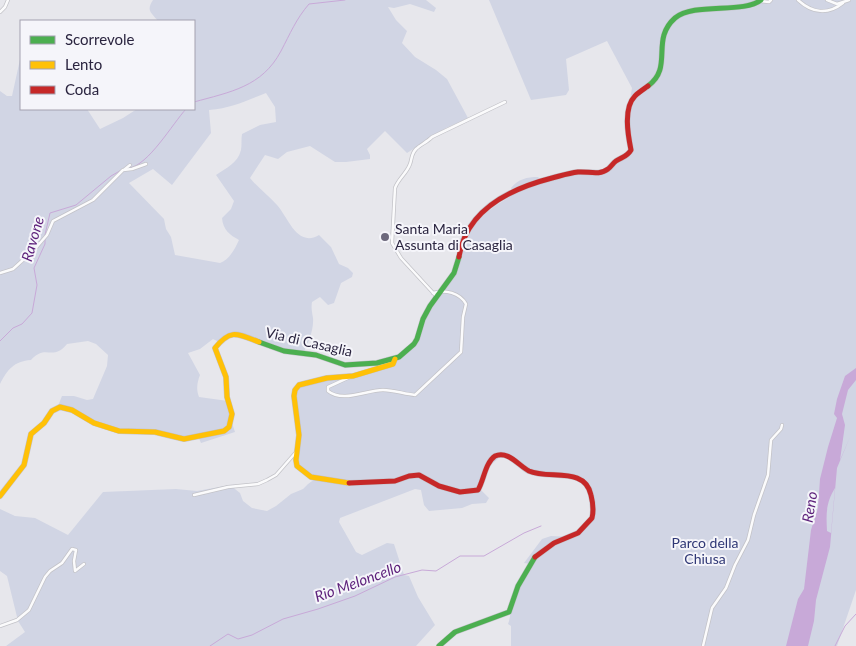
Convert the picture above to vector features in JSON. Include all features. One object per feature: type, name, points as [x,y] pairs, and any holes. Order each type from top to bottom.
[{"type":"street","points":[[0,12],[8,0]]},
{"type":"street","points":[[505,102],[432,137],[418,147],[412,156],[410,166],[395,188],[392,243],[401,258],[437,294],[457,294],[466,304],[463,317],[462,350],[415,395],[382,390],[348,396],[331,393],[328,387],[353,376],[393,364],[396,359],[414,344],[423,319],[437,294],[454,273],[465,234],[479,215],[497,200],[532,183],[578,172],[598,173],[607,170],[617,160],[628,154],[630,150],[627,129],[630,104],[635,96],[654,82],[659,74],[663,59],[661,46],[664,34],[669,24],[677,16],[689,11],[745,5],[757,3],[761,0],[769,2],[771,0]]},
{"type":"street","points":[[798,0],[814,10],[821,11],[831,10],[849,0]]},
{"type":"street","points":[[827,0],[837,4],[843,3]]},
{"type":"street","points":[[124,170],[146,164]]},
{"type":"street","points":[[0,273],[16,266],[46,236],[53,221],[93,200],[130,165]]},
{"type":"street","name":"Via di Casaglia","points":[[0,496],[24,465],[30,434],[44,423],[56,408],[65,407],[94,423],[119,431],[156,432],[184,439],[227,429],[231,424],[232,414],[227,397],[226,377],[215,348],[219,341],[229,335],[237,334],[284,351],[316,355],[346,365],[377,363],[396,359]]},
{"type":"street","points":[[353,376],[327,378],[297,387],[294,396],[299,435],[296,460],[297,466],[311,476],[343,483],[395,481],[408,476],[419,475],[448,489],[460,492],[474,491],[478,490],[481,486],[486,469],[491,461],[495,457],[502,455],[512,459],[535,474],[573,477],[584,480],[590,487],[592,494],[592,518],[578,533],[554,543],[533,558],[518,586],[510,610],[455,632],[439,646]]},
{"type":"street","points":[[703,646],[712,608],[726,588],[748,540],[754,515],[768,475],[771,440],[781,429],[782,425]]},
{"type":"street","points":[[194,495],[228,487],[258,484],[276,475],[298,449]]},
{"type":"street","points":[[0,626],[17,620],[30,610],[45,577],[62,563],[72,549],[76,550],[75,571],[84,564]]},
{"type":"green space","points":[[153,0],[426,0],[436,8],[434,12],[410,4],[394,8],[388,7],[396,20],[407,31],[402,43],[415,57],[447,79],[468,118],[446,128],[407,153],[385,131],[367,149],[370,159],[335,162],[310,146],[287,152],[278,159],[265,155],[250,178],[277,205],[299,234],[311,238],[319,235],[331,247],[339,264],[348,268],[353,273],[352,277],[341,283],[334,303],[328,305],[320,297],[312,302],[313,327],[303,354],[271,348],[234,334],[219,342],[213,339],[200,349],[188,353],[200,375],[197,386],[199,397],[228,401],[233,415],[232,423],[235,432],[201,443],[197,434],[181,439],[159,432],[126,431],[82,418],[66,407],[58,406],[62,396],[74,396],[87,400],[93,399],[107,366],[108,355],[96,344],[88,341],[67,344],[57,352],[41,353],[31,360],[20,362],[5,374],[0,384],[0,91],[7,96],[12,96],[20,60],[20,110],[88,110],[100,129],[135,110],[195,110],[195,20],[157,20],[150,11]],"holes":[[[266,93],[275,107],[276,122],[260,125],[242,134],[239,155],[231,165],[216,175],[234,201],[231,209],[222,218],[228,232],[239,240],[231,254],[220,263],[175,255],[164,219],[129,183],[153,169],[172,185],[211,133],[209,110],[232,106]]]},
{"type":"green space","name":"Parco della Chiusa","points":[[489,0],[856,0],[856,590],[837,646],[511,646],[511,626],[508,624],[514,598],[530,564],[524,563],[542,539],[551,536],[572,537],[592,519],[592,502],[589,487],[582,478],[534,475],[516,461],[501,456],[485,470],[482,486],[473,490],[480,489],[489,498],[486,503],[472,504],[462,508],[429,511],[424,505],[421,490],[415,489],[340,518],[339,522],[356,552],[362,555],[387,543],[394,544],[404,575],[409,576],[418,597],[435,625],[416,646],[6,646],[25,632],[18,621],[7,576],[0,571],[0,509],[15,516],[35,518],[68,535],[103,492],[176,489],[197,491],[230,485],[240,493],[243,501],[252,508],[267,511],[276,506],[315,479],[295,463],[297,422],[295,391],[308,380],[339,378],[376,370],[396,360],[419,338],[419,326],[456,266],[460,239],[474,222],[514,194],[511,188],[517,182],[530,177],[538,177],[543,182],[560,176],[604,172],[611,164],[630,155],[631,149],[626,123],[632,88],[607,41],[566,59],[569,90],[566,95],[531,100]]},
{"type":"shaded area","points":[[856,368],[856,380],[848,390],[842,414],[845,425],[840,460],[850,437],[837,468],[830,547],[816,600],[814,621],[808,646],[786,646],[798,599],[804,589],[811,530],[818,508],[820,479],[837,418],[834,414],[837,399],[845,376]],"holes":[[[835,488],[831,533],[827,531],[827,513],[828,503]]]},
{"type":"waterway","name":"Ravone","points":[[195,102],[232,91],[255,80],[264,73],[281,51],[297,21],[309,4],[345,0]]},
{"type":"waterway","name":"Ravone","points":[[129,168],[144,160],[152,152],[185,110]]},
{"type":"waterway","name":"Ravone","points":[[45,235],[50,213],[76,205],[111,176],[125,168]]},
{"type":"waterway","name":"Ravone","points":[[0,341],[13,328],[22,324],[32,313],[37,285],[34,268],[45,244],[45,239]]},
{"type":"waterway","name":"Rio Meloncello","points":[[210,646],[228,634],[238,639],[252,635],[283,619],[355,596],[395,577],[422,570],[436,571],[460,556],[484,556],[524,533],[541,526]]},
{"type":"waterway","points":[[835,646],[845,626],[856,614]]},
{"type":"traffic: fast","points":[[648,86],[656,79],[660,70],[664,35],[668,26],[675,18],[683,13],[694,10],[743,6],[761,0]]},
{"type":"traffic: fast","points":[[259,342],[284,351],[316,355],[345,365],[377,363],[399,357],[414,344],[423,319],[454,273],[459,257]]},
{"type":"traffic: fast","points":[[439,646],[455,632],[509,612],[518,586],[535,557]]},
{"type":"traffic: slow","points":[[0,496],[24,465],[31,434],[44,423],[52,411],[60,407],[72,410],[94,423],[119,431],[155,432],[184,439],[224,431],[229,427],[232,414],[227,397],[226,377],[215,348],[226,337],[235,334],[259,342]]},
{"type":"traffic: slow","points":[[349,483],[311,477],[297,466],[299,435],[294,396],[295,390],[299,385],[327,378],[353,376],[393,364],[395,359]]},
{"type":"traffic: jam","points":[[459,257],[463,241],[470,226],[480,214],[506,195],[520,188],[568,174],[605,171],[616,161],[628,154],[631,150],[627,122],[629,107],[635,96],[648,86]]},
{"type":"traffic: jam","points":[[349,483],[395,481],[419,475],[439,486],[460,492],[478,490],[489,463],[495,456],[500,455],[509,457],[529,471],[574,477],[582,480],[591,495],[593,506],[592,518],[578,533],[554,543],[535,557]]},
{"type":"place","name":"Santa Maria Assunta di Casaglia","points":[[385,237]]},
{"type":"water label","name":"Reno","points":[[810,507]]}]
